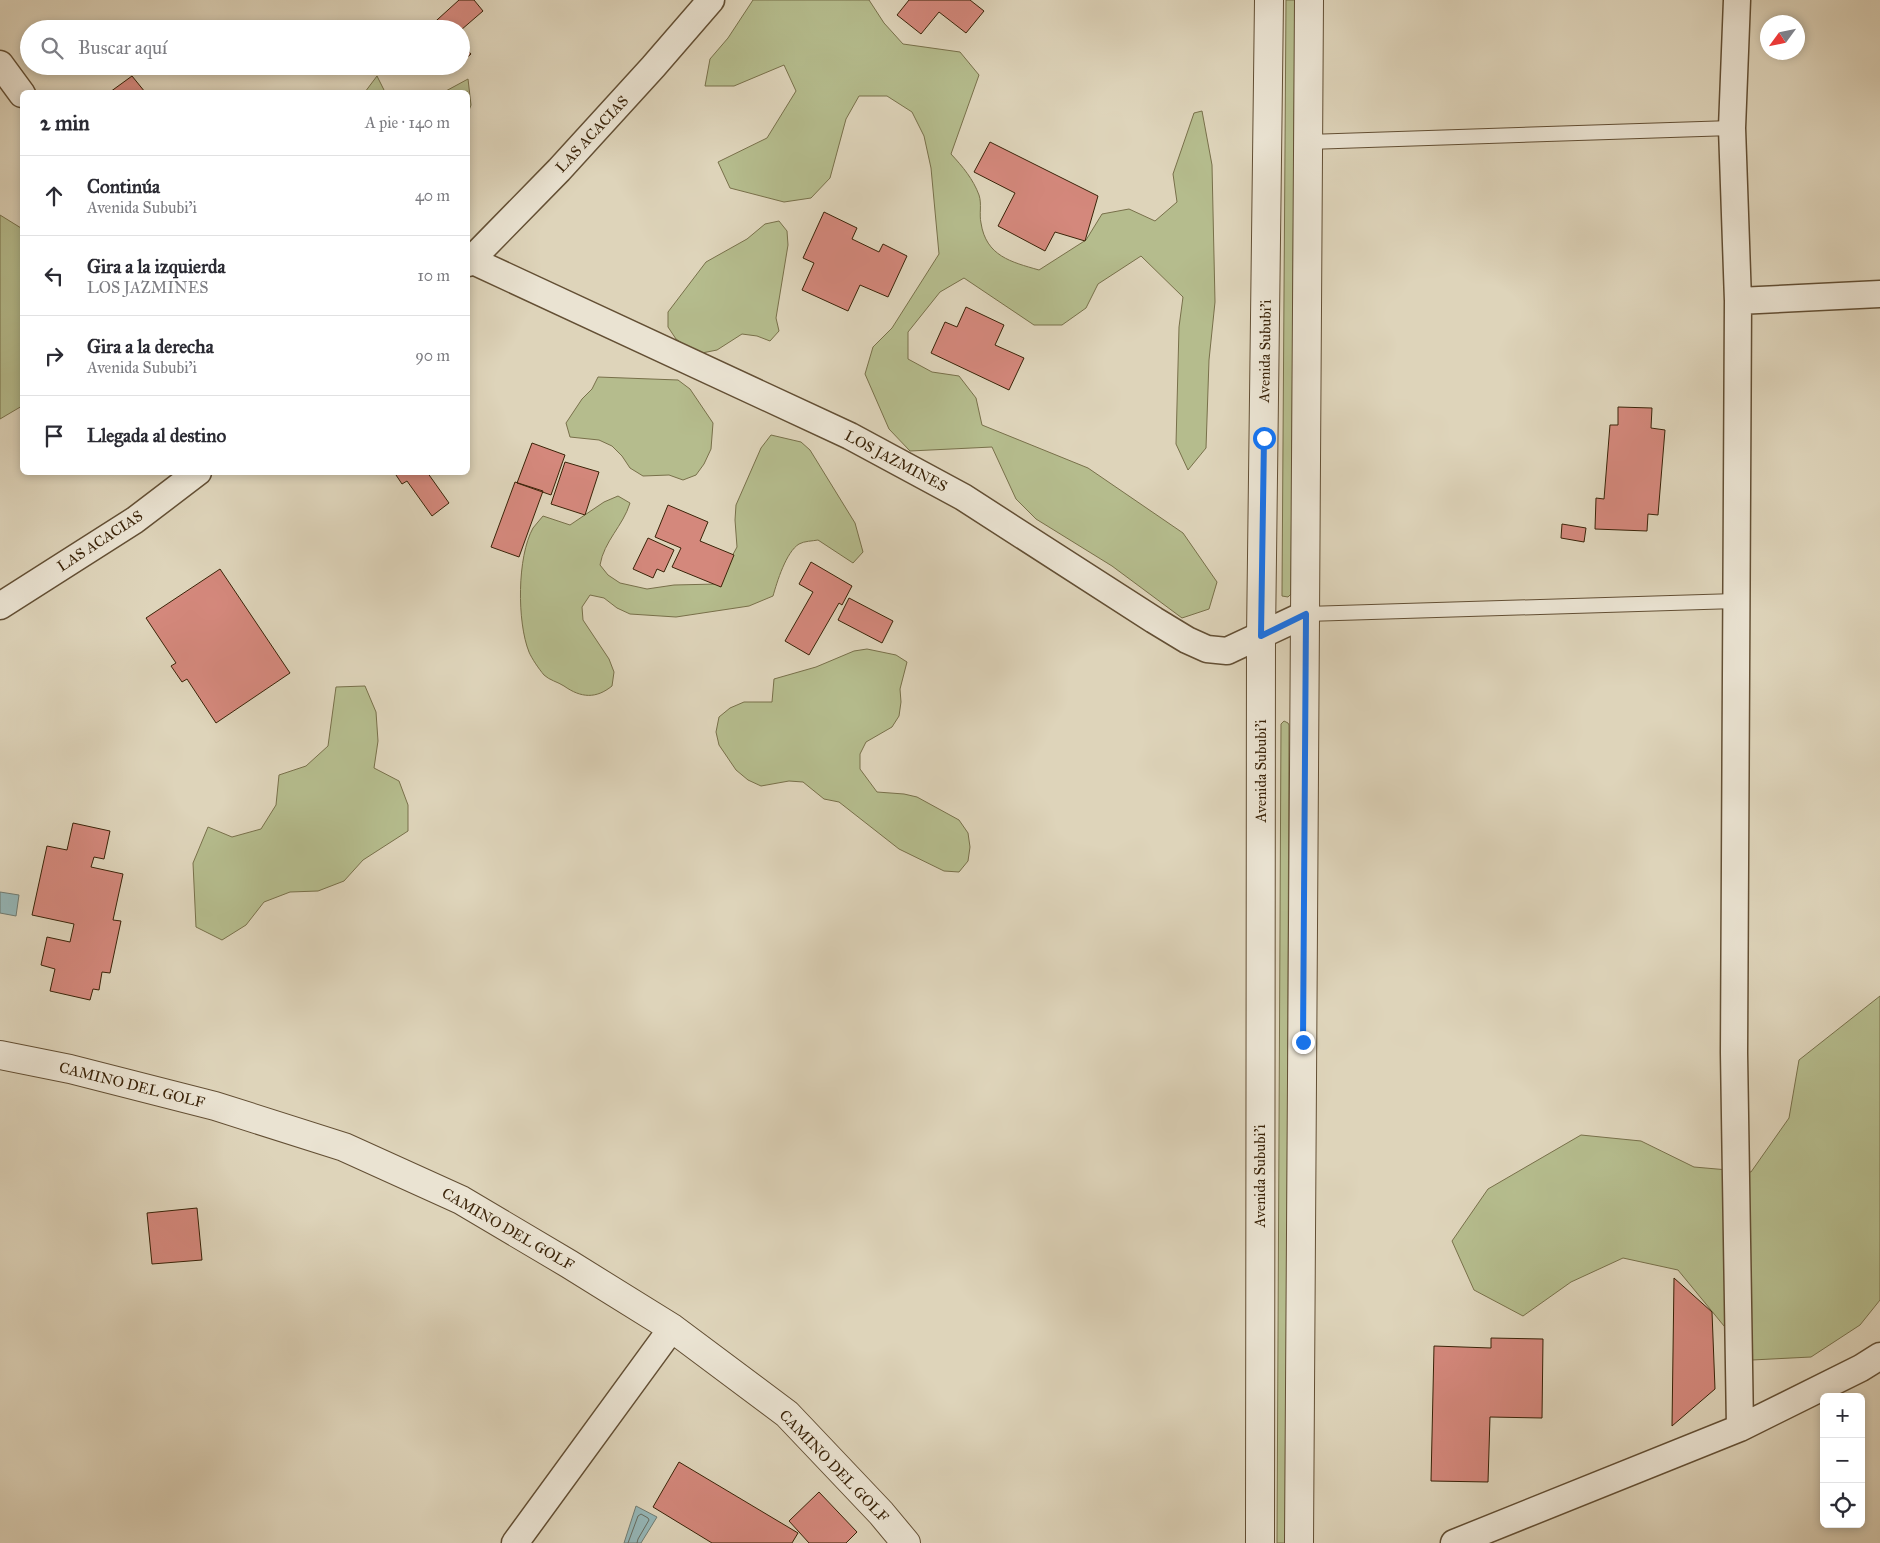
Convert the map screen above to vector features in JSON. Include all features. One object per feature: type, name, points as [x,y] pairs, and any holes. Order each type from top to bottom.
[{"type":"street","name":"LAS ACACIAS","points":[[470,261],[559,170],[711,0]]},
{"type":"street","name":"Avenida Sububi'i","points":[[1260,1543],[1261,636],[1269,0]]},
{"type":"street","points":[[1299,1543],[1309,0]]},
{"type":"street","points":[[1737,0],[1732,128],[1738,301],[1734,1053],[1740,1428]]},
{"type":"street","points":[[0,64],[20,91]]},
{"type":"street","name":"LOS JAZMINES","points":[[470,262],[859,441],[963,497],[1187,640],[1208,649],[1227,651],[1306,614]]},
{"type":"street","points":[[1738,301],[1880,294]]},
{"type":"street","name":"LAS ACACIAS","points":[[0,606],[135,520],[194,475]]},
{"type":"street","name":"CAMINO DEL GOLF","points":[[0,1055],[70,1069],[215,1106],[344,1147],[461,1200],[672,1328],[787,1414],[881,1513],[906,1543]]},
{"type":"street","points":[[515,1543],[672,1328]]},
{"type":"street","points":[[1454,1543],[1740,1428],[1860,1368],[1880,1356]]},
{"type":"lane","points":[[1308,142],[1732,128]]},
{"type":"lane","points":[[1306,614],[1736,600]]},
{"type":"green space","points":[[753,0],[869,0],[884,23],[903,44],[960,52],[979,75],[951,154],[967,173],[979,195],[981,223],[988,243],[1001,256],[1039,270],[1086,240],[1102,214],[1129,209],[1155,221],[1177,202],[1173,174],[1194,113],[1202,111],[1212,165],[1215,302],[1209,360],[1206,448],[1188,470],[1176,444],[1179,327],[1183,297],[1141,256],[1098,284],[1086,308],[1062,325],[1034,325],[964,278],[940,292],[908,332],[908,359],[932,372],[959,376],[976,398],[982,425],[1088,468],[1183,533],[1217,582],[1209,609],[1182,618],[1112,566],[1036,519],[1016,499],[992,447],[910,451],[889,429],[865,374],[873,347],[892,328],[939,254],[931,168],[924,136],[912,112],[887,96],[859,96],[846,119],[830,178],[811,198],[784,202],[730,188],[718,162],[767,138],[796,91],[784,65],[734,86],[705,86],[710,59],[728,38]]},
{"type":"green space","points":[[1286,0],[1295,0],[1291,594],[1288,597],[1282,596]]},
{"type":"green space","points":[[377,76],[384,90],[366,90]]},
{"type":"green space","points":[[468,79],[469,90],[448,90]]},
{"type":"green space","points":[[0,215],[20,227],[20,407],[0,419]]},
{"type":"green space","points":[[779,221],[787,231],[788,245],[776,318],[779,331],[770,341],[757,336],[742,334],[717,350],[702,353],[689,348],[676,339],[668,327],[668,312],[706,262],[747,239],[765,224]]},
{"type":"green space","points":[[598,377],[678,380],[690,389],[713,423],[711,449],[696,475],[683,480],[669,475],[643,476],[630,468],[612,446],[599,440],[570,437],[566,423],[582,399],[592,389]]},
{"type":"green space","points":[[771,435],[801,442],[810,450],[855,523],[863,552],[853,563],[818,540],[803,542],[794,548],[786,560],[773,596],[749,606],[676,617],[630,614],[617,608],[604,598],[590,595],[582,607],[583,620],[609,659],[614,672],[612,686],[594,695],[582,695],[544,675],[530,655],[525,639],[520,590],[524,555],[528,540],[533,528],[543,516],[570,525],[604,502],[618,496],[630,503],[602,556],[600,565],[608,575],[620,583],[647,589],[674,585],[717,584],[737,547],[736,505],[761,448]]},
{"type":"green space","points":[[867,649],[896,655],[907,662],[900,689],[899,716],[892,727],[866,742],[860,754],[860,769],[877,792],[917,797],[959,820],[968,833],[970,847],[968,861],[959,872],[944,871],[899,849],[839,802],[824,799],[803,782],[789,781],[761,786],[748,780],[736,770],[719,745],[716,732],[719,717],[730,708],[744,702],[772,702],[774,679],[816,667],[854,651]]},
{"type":"green space","points":[[365,686],[376,712],[378,741],[374,768],[399,781],[408,805],[408,831],[363,860],[344,881],[318,891],[290,892],[264,902],[246,925],[222,940],[196,927],[193,863],[208,827],[232,837],[261,829],[276,805],[279,775],[306,766],[328,746],[336,687]]},
{"type":"green space","points":[[1284,721],[1289,725],[1286,1543],[1277,1543],[1281,724]]},
{"type":"green space","points":[[1880,996],[1880,1300],[1860,1325],[1811,1357],[1752,1360],[1678,1270],[1623,1258],[1571,1282],[1523,1316],[1474,1290],[1452,1241],[1488,1189],[1581,1135],[1641,1141],[1694,1167],[1751,1172],[1789,1118],[1799,1060]]},
{"type":"water","points":[[0,892],[19,895],[16,916],[0,913]]},
{"type":"water","points":[[636,1506],[657,1517],[641,1543],[624,1543]]},
{"type":"building","points":[[459,0],[474,0],[483,11],[470,22],[470,20],[437,20]]},
{"type":"building","points":[[909,0],[970,0],[984,11],[966,33],[939,12],[921,34],[897,15]]},
{"type":"building","points":[[132,76],[143,90],[113,90]]},
{"type":"building","points":[[990,142],[1098,196],[1085,241],[1055,232],[1045,251],[998,226],[1015,193],[974,172]]},
{"type":"building","points":[[824,212],[857,228],[852,239],[879,252],[883,244],[907,256],[888,297],[860,285],[848,311],[802,290],[814,263],[803,258]]},
{"type":"building","points":[[966,307],[1004,325],[995,345],[1024,358],[1009,390],[931,353],[945,322],[957,327]]},
{"type":"building","points":[[1618,407],[1652,408],[1651,428],[1665,430],[1658,515],[1648,514],[1647,531],[1595,529],[1596,498],[1604,499],[1610,425],[1618,425]]},
{"type":"building","points":[[532,443],[565,455],[551,495],[517,483]]},
{"type":"building","points":[[565,462],[599,472],[585,515],[551,504]]},
{"type":"building","points":[[396,475],[429,475],[449,503],[432,516],[407,481],[402,484]]},
{"type":"building","points":[[515,482],[543,491],[519,557],[491,547]]},
{"type":"building","points":[[668,505],[708,522],[700,541],[734,555],[721,587],[672,567],[681,548],[655,537]]},
{"type":"building","points":[[1562,524],[1586,528],[1584,542],[1561,538]]},
{"type":"building","points":[[648,538],[674,550],[664,572],[657,569],[653,578],[633,569]]},
{"type":"building","points":[[811,562],[852,586],[842,605],[839,603],[809,655],[785,641],[813,592],[799,584]]},
{"type":"building","points":[[220,569],[290,673],[216,723],[187,679],[182,682],[171,666],[176,663],[146,618]]},
{"type":"building","points":[[849,598],[893,621],[882,643],[838,620]]},
{"type":"building","points":[[73,823],[110,831],[104,859],[94,857],[91,867],[123,874],[113,920],[121,921],[110,973],[102,972],[99,990],[93,989],[90,1000],[50,991],[55,969],[41,965],[47,937],[70,942],[74,924],[32,915],[47,846],[67,850]]},
{"type":"building","points":[[197,1208],[202,1260],[152,1264],[147,1213]]},
{"type":"building","points":[[1674,1278],[1712,1312],[1715,1389],[1672,1426]]},
{"type":"building","points":[[1491,1338],[1543,1339],[1542,1418],[1490,1417],[1488,1482],[1431,1481],[1434,1346],[1491,1348]]},
{"type":"building","points":[[679,1462],[798,1533],[792,1543],[712,1543],[653,1507]]},
{"type":"building","points":[[819,1492],[857,1532],[846,1543],[809,1543],[789,1521]]},
{"type":"route","points":[[1264,438],[1261,636],[1306,614],[1303,1042]]}]
